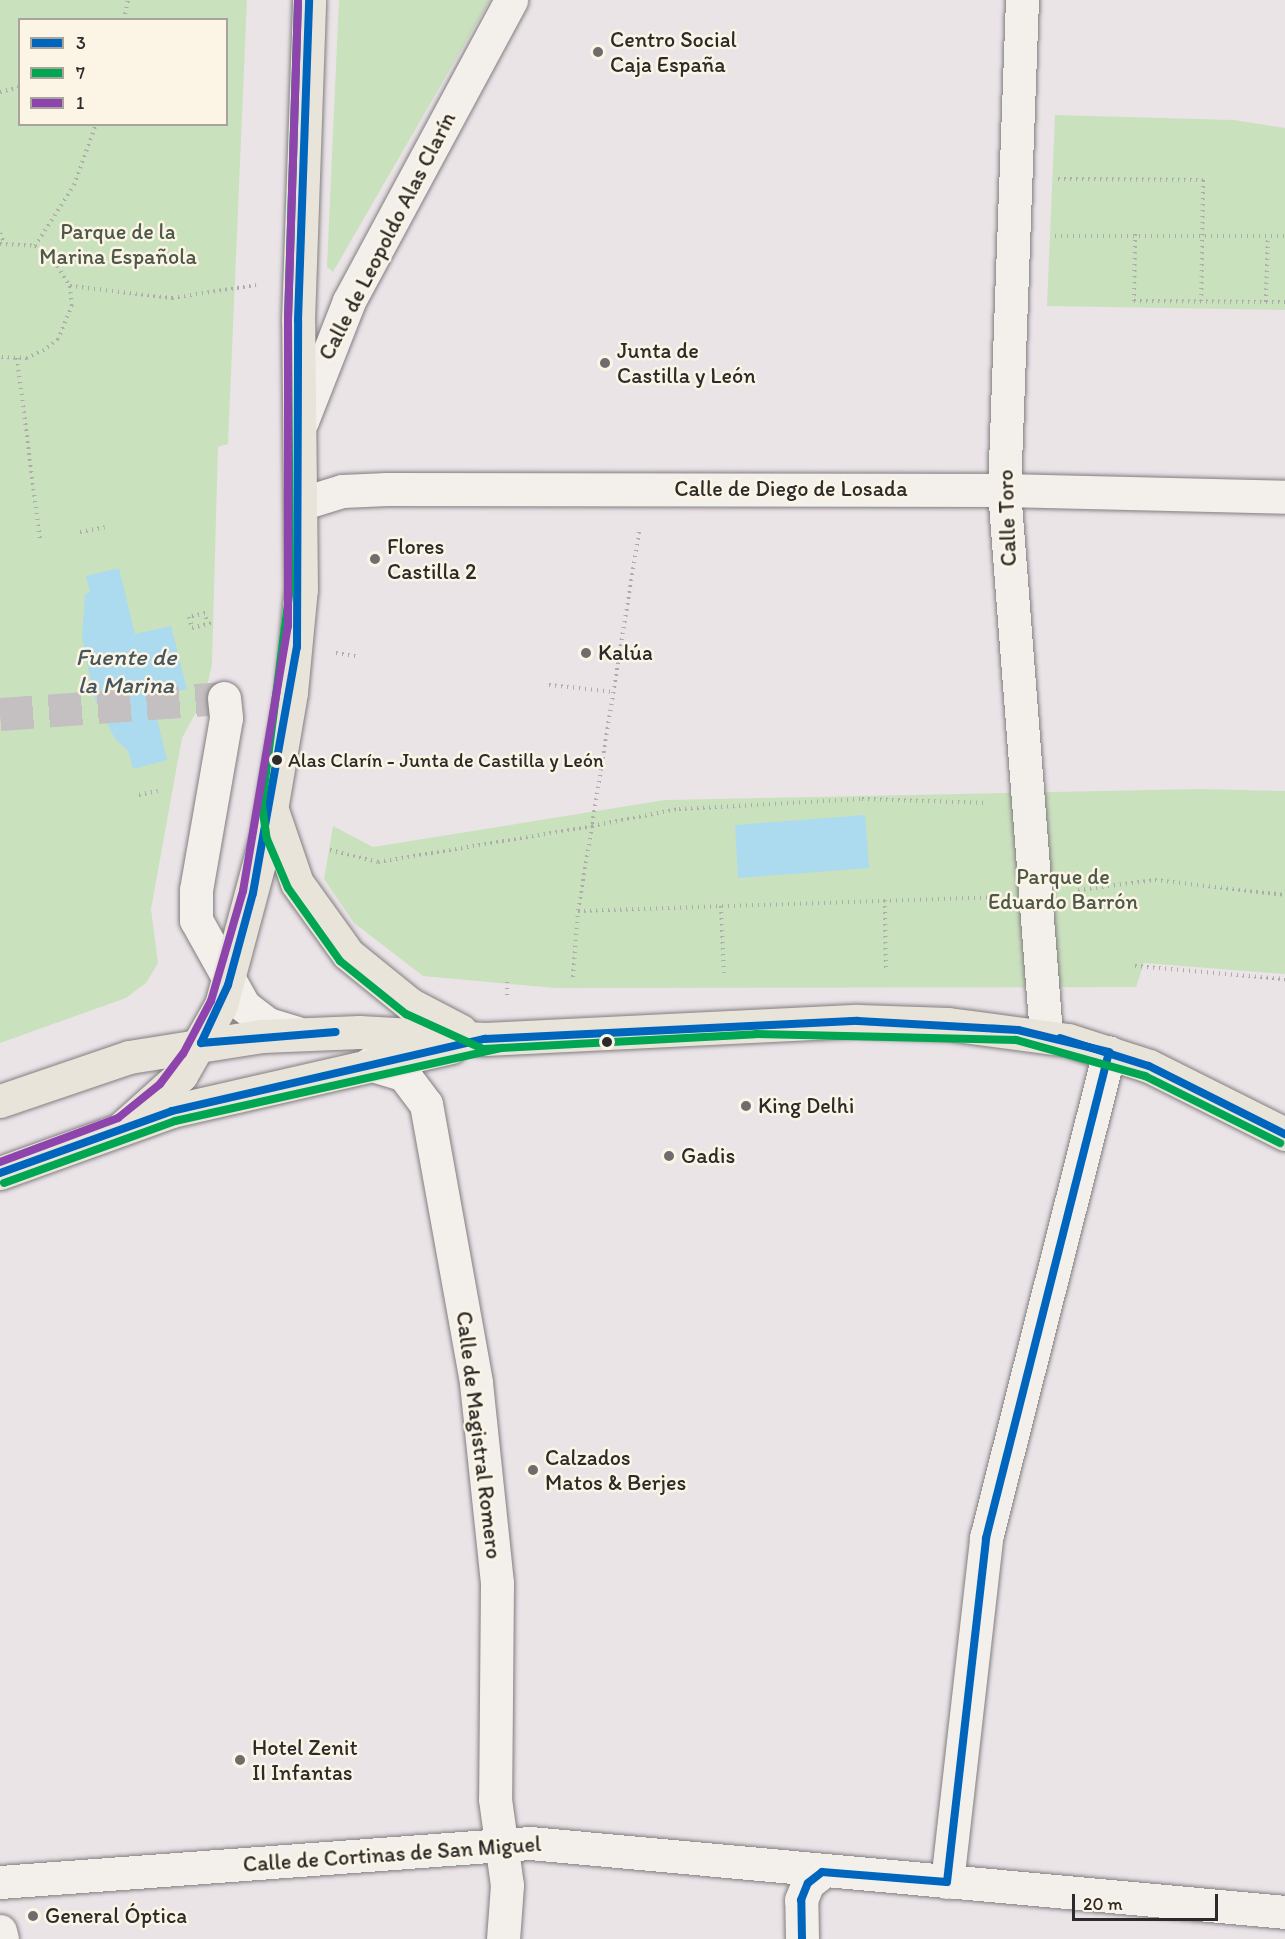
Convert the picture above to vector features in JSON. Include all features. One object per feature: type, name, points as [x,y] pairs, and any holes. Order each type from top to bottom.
[{"type":"main road","points":[[298,434],[309,0]]},
{"type":"main road","name":"Calle de Leopoldo Alas Clarín","points":[[123,1127],[168,1091],[201,1043],[228,985],[272,804],[297,647],[300,504],[298,434]]},
{"type":"main road","name":"Calle de Leopoldo Alas Clarín","points":[[272,804],[277,836],[297,884],[348,954],[411,1005],[485,1039]]},
{"type":"main road","points":[[0,1101],[97,1066],[201,1043],[297,1033],[485,1039],[858,1021],[1046,1035],[1109,1052],[1285,1134]]},
{"type":"main road","points":[[0,1173],[123,1127],[369,1064],[485,1039]]},
{"type":"street","name":"Calle de Leopoldo Alas Clarín","points":[[298,434],[349,301],[512,0]]},
{"type":"street","name":"Calle Toro","points":[[1022,0],[1004,490],[1032,895],[1046,1035]]},
{"type":"street","name":"Calle de Diego de Losada","points":[[300,504],[342,491],[387,489],[1004,490],[1285,497]]},
{"type":"street","points":[[224,698],[226,718],[194,907],[228,985],[244,1006],[268,1024],[297,1033]]},
{"type":"street","points":[[947,1882],[986,1538],[1109,1052]]},
{"type":"street","name":"Calle de Magistral Romero","points":[[369,1064],[404,1075],[422,1094],[470,1348],[497,1583],[495,1799],[507,1885],[503,1939]]},
{"type":"street","name":"Calle de Cortinas de San Miguel","points":[[0,1882],[501,1844],[1285,1912]]},
{"type":"street","points":[[801,1939],[801,1900],[808,1883],[822,1872]]},
{"type":"street","points":[[0,1931],[2,1939]]},
{"type":"path","points":[[124,18],[128,0]]},
{"type":"path","points":[[0,92],[18,88]]},
{"type":"path","points":[[35,246],[74,185],[95,126]]},
{"type":"path","points":[[1015,178],[1203,180],[1201,301]]},
{"type":"path","points":[[0,234],[3,244],[35,246],[51,256],[70,286],[72,305],[58,339],[44,350],[17,358],[0,357]]},
{"type":"path","points":[[1135,234],[1134,301],[1285,302]]},
{"type":"path","points":[[1013,236],[1135,234],[1285,236]]},
{"type":"path","points":[[1266,302],[1268,236]]},
{"type":"path","points":[[70,286],[172,298],[232,285]]},
{"type":"path","points":[[17,358],[40,541]]},
{"type":"path","points":[[80,532],[105,527]]},
{"type":"path","points":[[573,977],[578,911],[636,570]]},
{"type":"path","points":[[206,619],[205,613],[189,617],[192,628],[211,623]]},
{"type":"path","points":[[549,685],[615,692]]},
{"type":"path","points":[[140,795],[158,791]]},
{"type":"path","points":[[277,836],[378,862],[679,809],[861,800],[1026,804]]},
{"type":"path","points":[[578,911],[1032,895],[1155,880],[1285,894]]},
{"type":"path","points":[[885,900],[886,970]]},
{"type":"path","points":[[721,906],[724,973]]},
{"type":"path","points":[[1135,966],[1285,979]]},
{"type":"green space","name":"Parque de la Marina Española","points":[[0,0],[247,0],[228,444],[218,447],[212,664],[205,696],[182,738],[151,909],[158,963],[146,983],[126,998],[0,1043]]},
{"type":"green space","points":[[339,0],[490,0],[333,272],[327,267]]},
{"type":"green space","points":[[1055,115],[1234,120],[1285,128],[1285,310],[1047,306]]},
{"type":"green space","name":"Parque de Eduardo Barrón","points":[[1200,789],[1285,791],[1285,974],[1144,963],[1136,987],[555,988],[423,976],[354,923],[324,879],[333,826],[373,847],[665,800]]},
{"type":"water","name":"Fuente de la Marina","points":[[119,568],[135,634],[171,626],[187,689],[152,698],[167,760],[133,769],[128,751],[115,739],[94,697],[82,638],[85,594],[90,592],[86,576]]},
{"type":"water","points":[[865,815],[869,868],[738,878],[735,825]]},
{"type":"tunnel","points":[[0,714],[224,698]]},
{"type":"transit line","name":"7","points":[[298,0],[288,320],[290,588],[262,805],[267,839],[288,888],[340,961],[406,1014],[483,1049],[756,1034],[1016,1040],[1145,1076],[1280,1143]]},
{"type":"transit line","name":"1","points":[[0,1162],[118,1118],[160,1084],[183,1054],[211,1001],[243,891],[288,626],[288,320],[298,0]]},
{"type":"transit line","name":"3","points":[[201,1043],[228,985],[253,893],[297,647],[298,320],[309,0]]},
{"type":"transit line","name":"3","points":[[0,1173],[172,1111],[485,1039],[858,1021],[1018,1030],[1109,1052]]},
{"type":"transit line","name":"3","points":[[201,1043],[336,1032]]},
{"type":"transit line","name":"3","points":[[1060,1038],[1149,1066],[1285,1134]]},
{"type":"transit line","name":"7","points":[[4,1183],[175,1121],[502,1048]]},
{"type":"transit line","name":"3","points":[[802,1939],[801,1900],[808,1883],[822,1872],[947,1882],[986,1538],[1109,1052]]},
{"type":"place","name":"Centro Social Caja España","points":[[598,52]]},
{"type":"place","name":"Junta de Castilla y León","points":[[605,363]]},
{"type":"place","name":"Flores Castilla 2","points":[[375,559]]},
{"type":"place","name":"Kalúa","points":[[586,653]]},
{"type":"place","name":"Alas Clarín - Junta de Castilla y León","points":[[277,760]]},
{"type":"place","name":"King Delhi","points":[[746,1106]]},
{"type":"place","name":"Gadis","points":[[669,1156]]},
{"type":"place","name":"Calzados Matos & Berjes","points":[[533,1470]]},
{"type":"place","name":"Hotel Zenit II Infantas","points":[[240,1760]]},
{"type":"place","name":"General Óptica","points":[[33,1916]]}]
